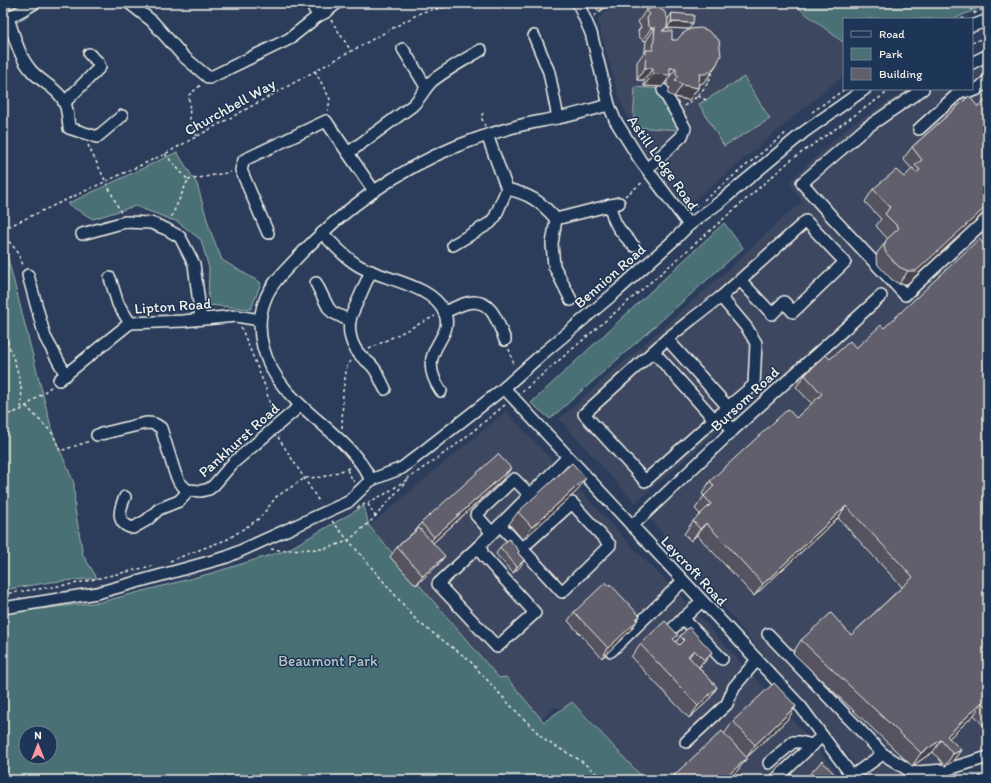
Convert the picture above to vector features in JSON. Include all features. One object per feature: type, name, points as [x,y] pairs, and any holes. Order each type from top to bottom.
[{"type":"street","points":[[34,3],[6,18],[29,69],[62,98],[66,108],[69,128],[96,137],[122,116]]},
{"type":"street","points":[[129,3],[152,21],[183,56],[209,78],[289,39],[338,3]]},
{"type":"street","points":[[311,3],[322,14]]},
{"type":"street","name":"Astill Lodge Road","points":[[578,3],[591,34],[615,120],[640,160],[689,225]]},
{"type":"street","points":[[534,36],[549,72],[558,118]]},
{"type":"street","points":[[403,49],[426,87]]},
{"type":"street","points":[[348,153],[419,100],[426,87],[433,80],[481,50]]},
{"type":"street","points":[[64,103],[100,67],[98,62],[89,54]]},
{"type":"street","points":[[973,62],[988,55]]},
{"type":"street","points":[[919,130],[961,90],[972,92],[979,89],[988,80]]},
{"type":"street","points":[[650,172],[682,136],[685,128],[663,90]]},
{"type":"street","name":"Bennion Road","points":[[371,480],[402,468],[504,388],[540,355],[674,241],[689,225],[720,202],[804,132],[864,90]]},
{"type":"street","points":[[922,90],[866,128],[802,184],[905,295],[988,218]]},
{"type":"street","points":[[3,608],[97,593],[227,557],[304,522],[351,506],[371,480],[365,468],[342,441],[300,406],[287,393],[270,367],[260,336],[260,320],[265,299],[281,276],[322,233],[349,209],[374,191],[434,156],[487,135],[513,127],[610,105]]},
{"type":"street","points":[[268,233],[240,170],[244,160],[326,121],[374,191]]},
{"type":"street","points":[[453,245],[490,223],[495,217],[507,189],[487,135]]},
{"type":"street","points":[[507,189],[529,196],[538,202],[556,219]]},
{"type":"street","points":[[556,219],[615,204],[613,217],[617,228],[634,246]]},
{"type":"street","points":[[556,219],[552,244],[554,266],[570,300]]},
{"type":"street","points":[[721,297],[747,328],[756,343],[754,385],[645,481],[584,414],[667,339],[721,297],[740,280],[806,221],[845,262],[793,312],[784,302],[772,314],[740,280]]},
{"type":"street","points":[[82,234],[125,222],[151,223],[166,229],[180,238],[194,264],[201,319]]},
{"type":"street","points":[[322,233],[349,259],[361,268],[419,290],[432,298],[444,312],[446,325],[431,361],[435,381],[442,391]]},
{"type":"street","points":[[371,271],[350,321],[349,331],[360,355],[372,366],[385,389]]},
{"type":"street","points":[[28,275],[45,337],[62,378]]},
{"type":"street","points":[[110,278],[118,304],[130,323]]},
{"type":"street","points":[[316,283],[332,312],[350,321]]},
{"type":"street","name":"Bursom Road","points":[[632,526],[733,430],[880,296]]},
{"type":"street","points":[[444,312],[467,303],[474,302],[488,306],[493,312],[505,340]]},
{"type":"street","name":"Lipton Road","points":[[62,378],[130,323],[236,316],[260,320]]},
{"type":"street","points":[[667,339],[728,407]]},
{"type":"street","points":[[654,352],[717,417],[733,430]]},
{"type":"street","name":"Leycroft Road","points":[[504,388],[801,707],[854,778]]},
{"type":"street","name":"Pankhurst Road","points":[[97,435],[152,423],[157,425],[161,428],[179,482],[187,490],[202,491],[209,489],[214,485],[233,463],[300,406]]},
{"type":"street","points":[[480,545],[483,555],[535,613],[497,646],[438,584],[480,545],[568,457]]},
{"type":"street","points":[[492,533],[476,515],[514,479],[530,495]]},
{"type":"street","points":[[125,497],[121,506],[120,516],[122,522],[126,526],[133,528],[144,523],[159,509],[179,501],[187,490]]},
{"type":"street","points":[[500,525],[562,592],[610,545],[572,503],[522,548]]},
{"type":"street","points":[[611,651],[683,581]]},
{"type":"street","points":[[671,630],[702,602]]},
{"type":"street","points":[[684,618],[722,659]]},
{"type":"street","points":[[768,634],[883,754],[910,771],[945,770],[988,757]]},
{"type":"street","points":[[686,742],[727,704],[734,687],[757,660]]},
{"type":"street","points":[[775,780],[822,736]]},
{"type":"street","points":[[769,762],[793,742],[813,745]]},
{"type":"street","points":[[854,778],[883,754]]},
{"type":"path","name":"Churchbell Way","points":[[4,228],[165,154],[422,12],[465,3]]},
{"type":"path","points":[[966,3],[975,13],[979,23]]},
{"type":"path","points":[[593,17],[606,8]]},
{"type":"path","points":[[322,14],[351,51]]},
{"type":"path","points":[[973,43],[988,36]]},
{"type":"path","points":[[676,111],[695,99],[705,88],[714,70],[714,62]]},
{"type":"path","points":[[315,71],[330,99],[326,121]]},
{"type":"path","points":[[197,136],[190,120],[189,95],[209,78]]},
{"type":"path","points":[[351,506],[385,494],[456,445],[626,304],[791,160],[891,90]]},
{"type":"path","points":[[698,96],[706,100]]},
{"type":"path","points":[[483,113],[481,116],[487,135]]},
{"type":"path","points":[[82,132],[125,222]]},
{"type":"path","points":[[165,154],[188,180]]},
{"type":"path","points":[[188,180],[240,170]]},
{"type":"path","points":[[615,204],[650,172]]},
{"type":"path","points":[[166,229],[188,180]]},
{"type":"path","points":[[3,254],[5,237],[4,228]]},
{"type":"path","points":[[5,237],[17,251],[28,275]]},
{"type":"path","points":[[342,441],[343,391],[347,366],[353,359],[381,342],[444,312]]},
{"type":"path","points":[[236,316],[265,386],[278,436],[321,504]]},
{"type":"path","points":[[3,330],[15,363],[22,399],[21,410]]},
{"type":"path","points":[[505,340],[518,376]]},
{"type":"path","points":[[3,416],[21,410],[62,378]]},
{"type":"path","points":[[26,406],[53,434],[60,451],[92,440],[97,435]]},
{"type":"path","points":[[170,561],[228,539],[260,518],[276,497],[305,478],[323,478],[346,470],[360,462]]},
{"type":"path","points":[[402,468],[409,478]]},
{"type":"path","points":[[256,544],[276,550],[324,549],[348,541],[373,519],[409,478]]},
{"type":"path","points":[[329,517],[418,622],[468,660],[546,741],[580,760],[604,780]]},
{"type":"path","points":[[3,594],[73,584],[156,565]]},
{"type":"path","points":[[967,780],[988,774]]},
{"type":"shaded area","points":[[619,3],[793,3],[843,42],[843,76],[685,208],[640,148],[618,94],[597,19]]},
{"type":"shaded area","points":[[988,48],[988,761],[940,780],[868,780],[650,519],[771,404],[761,394],[635,503],[559,419],[719,278],[780,220],[802,202],[789,182],[848,127],[906,90],[973,90],[973,56]]},
{"type":"shaded area","points":[[506,411],[638,553],[679,594],[814,744],[842,780],[645,780],[577,707],[554,708],[538,722],[369,526]]},
{"type":"green space","points":[[3,3],[47,3],[3,30]]},
{"type":"green space","points":[[792,3],[988,3],[956,18],[843,18],[843,42]]},
{"type":"green space","points":[[744,77],[770,119],[724,146],[699,104]]},
{"type":"green space","points":[[635,87],[660,89],[677,120],[679,130],[633,127]]},
{"type":"green space","points":[[177,152],[197,184],[210,230],[222,260],[261,283],[251,309],[208,305],[209,268],[201,240],[178,222],[135,206],[93,219],[67,204]]},
{"type":"green space","points":[[724,223],[743,248],[550,419],[531,403]]},
{"type":"green space","points":[[3,247],[5,247],[53,434],[74,483],[75,509],[83,555],[97,578],[51,582],[3,590]]},
{"type":"green space","name":"Beaumont Park","points":[[364,506],[369,526],[499,678],[506,677],[544,722],[572,702],[645,780],[3,780],[3,613],[101,602],[212,573],[287,550]]},
{"type":"building","points":[[655,7],[664,11],[668,19],[667,27],[662,31],[672,31],[672,40],[677,40],[682,34],[690,29],[700,28],[707,30],[719,40],[721,55],[717,64],[712,70],[706,74],[700,74],[698,88],[682,85],[675,80],[679,76],[676,74],[676,68],[670,68],[670,75],[653,74],[653,68],[645,68],[646,50],[653,50],[655,28],[651,28],[648,25],[647,18],[650,14],[646,10]]},
{"type":"building","points":[[672,13],[694,15],[693,23],[671,22]]},
{"type":"building","points":[[969,96],[978,107],[988,98],[988,205],[916,271],[908,271],[899,267],[886,253],[884,247],[886,240],[899,228],[885,214],[890,207],[873,189],[896,170],[904,177],[913,168],[916,173],[920,170],[915,165],[922,160],[912,147]]},
{"type":"building","points":[[979,239],[988,248],[988,708],[982,702],[947,736],[961,750],[953,754],[941,740],[921,753],[801,640],[831,613],[851,635],[913,577],[846,506],[763,584],[706,523],[700,529],[693,521],[711,504],[704,496],[714,486],[710,481],[788,409],[796,418],[822,394],[805,375],[826,355],[830,359],[850,341],[856,348],[881,325],[884,328]]},
{"type":"building","points":[[498,454],[511,468],[434,537],[421,523]]},
{"type":"building","points":[[572,463],[586,478],[532,527],[518,512]]},
{"type":"building","points":[[419,528],[445,556],[423,576],[397,547]]},
{"type":"building","points":[[509,539],[524,560],[517,567],[500,547]]},
{"type":"building","points":[[606,582],[609,586],[610,584],[640,616],[636,619],[637,621],[608,648],[574,612]]},
{"type":"building","points":[[665,621],[678,635],[673,639],[679,645],[684,640],[680,636],[689,627],[712,652],[704,660],[694,650],[688,656],[717,687],[698,706],[640,644]]},
{"type":"building","points":[[774,683],[796,706],[755,745],[733,721]]},
{"type":"building","points":[[722,731],[747,758],[723,780],[679,780],[674,775]]},
{"type":"building","points":[[822,761],[840,780],[804,780]]}]
